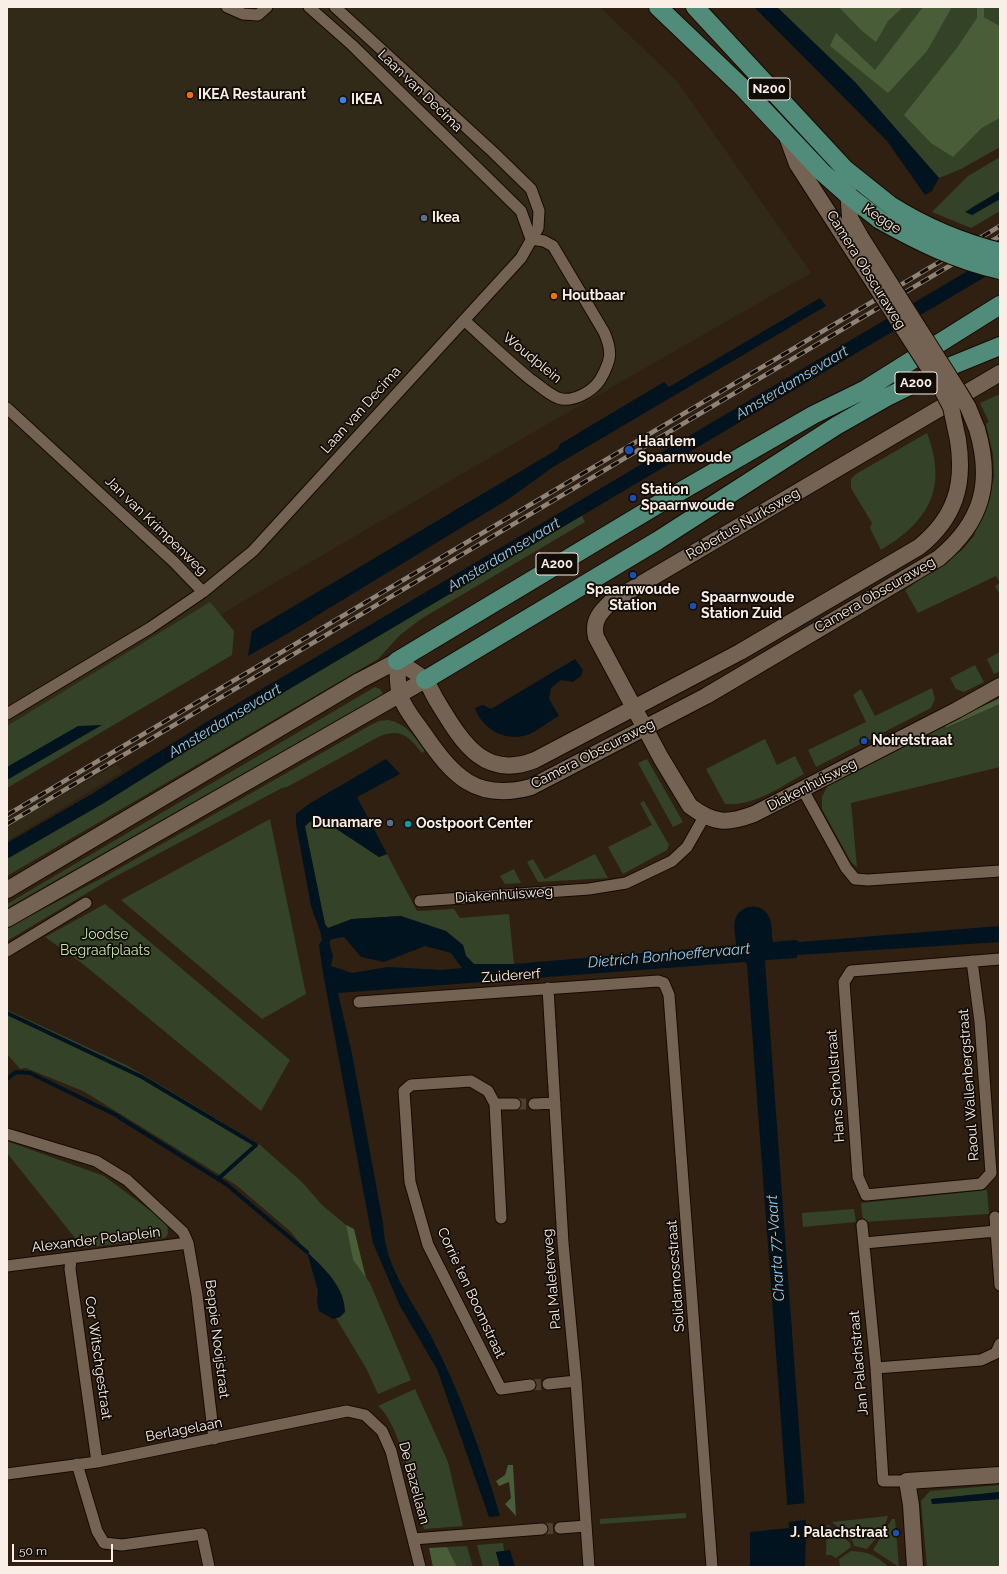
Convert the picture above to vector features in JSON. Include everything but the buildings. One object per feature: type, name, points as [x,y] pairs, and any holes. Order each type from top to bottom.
[{"type":"main road","name":"Camera Obscuraweg","points":[[397,661],[400,695],[412,717],[450,769],[468,783],[494,792],[517,791],[544,781],[706,696],[939,558],[961,538],[973,520],[983,488],[983,453],[977,429],[968,407],[959,392],[854,240],[797,164],[786,134],[743,88],[658,7]]},
{"type":"main road","name":"N200","points":[[695,7],[845,169]]},
{"type":"main road","name":"Kegge","points":[[786,134],[822,172],[849,196],[885,213],[934,249],[957,258],[1000,270]]},
{"type":"main road","name":"Camera Obscuraweg","points":[[397,661],[425,680],[465,744],[479,757],[498,765],[519,765],[535,760],[798,619],[896,562],[928,540],[938,530],[950,511],[961,475],[958,440],[950,407],[938,382],[854,240],[850,218],[849,196],[845,169]]},
{"type":"main road","name":"Kegge","points":[[845,169],[885,213],[910,218],[950,237],[1000,252]]},
{"type":"main road","name":"A200","points":[[397,661],[662,502],[813,415],[866,389],[1000,306]]},
{"type":"main road","name":"A200","points":[[425,680],[657,541],[836,426],[946,368],[1000,346]]},
{"type":"main road","name":"Robertus Nurksweg","points":[[644,728],[596,637],[594,629],[597,617],[608,605],[642,583],[1000,373]]},
{"type":"main road","points":[[7,890],[359,681],[397,661]]},
{"type":"main road","points":[[7,919],[425,680]]},
{"type":"main road","name":"Diakenhuisweg","points":[[644,728],[690,806],[704,817],[725,821],[738,820],[754,814],[803,790],[1000,686]]},
{"type":"main road","points":[[915,1567],[911,1505],[907,1481],[1000,1475]]},
{"type":"street","points":[[227,7],[247,10],[258,15],[267,7]]},
{"type":"street","name":"Laan van Decima","points":[[309,7],[352,45],[521,211],[531,240]]},
{"type":"street","name":"Laan van Decima","points":[[203,592],[253,551],[521,258],[538,228],[539,211],[531,189],[493,152],[335,7]]},
{"type":"street","name":"Woudplein","points":[[464,320],[537,384],[551,394],[568,400],[585,393],[598,383],[611,357],[608,342],[597,318],[553,246],[544,241],[531,240]]},
{"type":"street","name":"Jan van Krimpenweg","points":[[7,408],[174,562],[203,592],[150,628],[7,714]]},
{"type":"street","points":[[803,790],[846,868],[855,879],[868,880],[1000,871]]},
{"type":"street","name":"Diakenhuisweg","points":[[420,901],[589,889],[626,883],[672,861],[688,847],[704,817]]},
{"type":"street","points":[[7,952],[86,903]]},
{"type":"street","points":[[972,961],[1000,959]]},
{"type":"street","name":"Hans Schollstraat","points":[[866,1195],[858,1177],[844,982],[851,971],[972,961]]},
{"type":"street","name":"Raoul Wallenbergstraat","points":[[866,1195],[981,1184],[991,1173],[980,1022],[972,961]]},
{"type":"street","name":"Zuidererf","points":[[359,1002],[658,981],[664,983]]},
{"type":"street","name":"Solidarnoscstraat","points":[[664,983],[669,995],[672,1026],[712,1567]]},
{"type":"street","name":"Pal Maleterweg","points":[[548,988],[563,1243],[576,1382],[589,1567]]},
{"type":"street","name":"Corrie ten Boomstraat","points":[[495,1104],[488,1091],[471,1081],[411,1085],[404,1091],[410,1182],[428,1245],[501,1389],[530,1385]]},
{"type":"street","points":[[534,1104],[555,1103]]},
{"type":"street","points":[[501,1218],[495,1104],[515,1104]]},
{"type":"street","points":[[7,1134],[96,1161],[127,1180],[183,1232],[188,1243]]},
{"type":"street","points":[[995,1217],[1000,1284]]},
{"type":"street","name":"Jan Palachstraat","points":[[862,1225],[876,1368],[883,1481],[907,1481]]},
{"type":"street","points":[[864,1243],[996,1231]]},
{"type":"street","name":"Alexander Polaplein","points":[[7,1266],[188,1243]]},
{"type":"street","name":"Beppie Nooijstraat","points":[[188,1243],[214,1439]]},
{"type":"street","name":"Cor Witschgestraat","points":[[71,1259],[70,1269],[97,1462]]},
{"type":"street","points":[[876,1368],[981,1360],[996,1353],[1000,1344]]},
{"type":"street","points":[[548,1384],[576,1382]]},
{"type":"street","name":"Berlagelaan","points":[[7,1474],[97,1462],[347,1411],[365,1415]]},
{"type":"street","name":"De Bazellaan","points":[[365,1415],[382,1431],[391,1451],[420,1567]]},
{"type":"street","points":[[77,1464],[98,1531],[104,1543],[122,1545],[202,1534],[209,1567]]},
{"type":"street","points":[[560,1528],[586,1526]]},
{"type":"street","points":[[413,1539],[542,1529]]},
{"type":"shaded area","points":[[7,7],[600,7],[677,81],[811,273],[544,426],[7,739]]},
{"type":"shaded area","points":[[117,764],[122,772],[7,841],[7,826]]},
{"type":"green space","points":[[777,7],[977,7],[978,18],[956,49],[953,156],[982,128],[1000,118],[1000,147],[961,169],[939,178],[855,82]]},
{"type":"green space","points":[[839,7],[903,7],[888,21],[876,42],[861,30]]},
{"type":"green space","points":[[923,7],[952,7],[927,51],[888,93],[830,46],[836,33],[875,70]]},
{"type":"green space","points":[[977,7],[984,7],[984,17],[1000,26],[1000,118],[982,128],[953,157],[931,143],[904,115],[956,49],[977,18]]},
{"type":"green space","points":[[984,7],[1000,7],[1000,26],[984,17]]},
{"type":"green space","points":[[1000,157],[1000,191],[971,208],[972,215],[1000,199],[1000,211],[971,228],[932,212],[968,176]]},
{"type":"green space","points":[[1000,394],[1000,583],[996,576],[918,613],[905,590],[962,550],[974,536],[979,520],[988,502],[994,477],[993,454],[986,424],[989,422],[980,403]]},
{"type":"green space","points":[[927,433],[933,453],[935,470],[934,487],[930,501],[922,515],[911,527],[898,539],[881,550],[870,528],[872,523],[851,488],[851,479],[856,474]]},
{"type":"green space","points":[[580,512],[585,522],[421,619],[400,635],[378,659],[7,876],[7,855]]},
{"type":"green space","points":[[1000,583],[1000,595],[995,586]]},
{"type":"green space","points":[[210,602],[234,631],[232,655],[7,788],[7,726]]},
{"type":"green space","points":[[1000,652],[1000,671],[994,674],[987,659]]},
{"type":"green space","points":[[975,665],[984,682],[964,692],[956,689],[950,678]]},
{"type":"green space","points":[[375,687],[380,689],[383,694],[7,908],[7,904]]},
{"type":"green space","points":[[932,688],[935,699],[931,708],[816,767],[808,750],[866,722],[853,695],[861,689],[875,716]]},
{"type":"green space","points":[[1000,698],[1000,704],[946,728],[945,724]]},
{"type":"green space","points":[[1000,704],[1000,767],[851,803],[857,867],[851,862],[822,809],[822,797],[828,785],[945,724],[947,728]]},
{"type":"green space","points":[[388,720],[400,724],[410,731],[425,751],[422,753],[409,738],[400,734],[394,733],[380,736],[287,787],[282,788],[107,881],[7,941],[7,928],[104,877],[369,726],[379,721]]},
{"type":"green space","points":[[765,739],[777,765],[795,756],[804,774],[756,799],[736,804],[725,804],[706,769]]},
{"type":"green space","points":[[647,759],[683,822],[673,827],[638,763]]},
{"type":"green space","points":[[644,801],[669,845],[667,850],[623,874],[608,847],[652,825],[640,803]]},
{"type":"green space","points":[[317,816],[379,857],[387,854],[417,911],[454,909],[460,918],[509,914],[514,964],[474,964],[466,956],[463,945],[401,916],[352,919],[328,928],[325,924],[305,831],[305,826]]},
{"type":"green space","points":[[270,819],[306,994],[262,1019],[121,900]]},
{"type":"green space","points":[[595,854],[608,878],[538,882],[527,862],[533,859],[545,879]]},
{"type":"green space","points":[[514,869],[521,883],[505,884],[500,876]]},
{"type":"green space","name":"Joodse Begraafplaats","points":[[105,904],[290,1060],[261,1111],[83,964],[45,937]]},
{"type":"green space","points":[[7,1010],[128,1066],[260,1145],[302,1182],[322,1205],[346,1225],[353,1260],[370,1283],[411,1380],[378,1394],[366,1368],[336,1318],[340,1317],[332,1278],[307,1252],[290,1231],[236,1185],[83,1091],[26,1068],[20,1069],[7,1054]]},
{"type":"green space","points":[[7,1141],[104,1176],[167,1223],[168,1234],[165,1238],[83,1248],[7,1153]]},
{"type":"green space","points":[[987,1190],[989,1214],[863,1222],[861,1203]]},
{"type":"green space","points":[[854,1209],[856,1222],[803,1227],[802,1213]]},
{"type":"green space","points":[[346,1225],[354,1229],[366,1278],[353,1260]]},
{"type":"green space","points":[[415,1389],[448,1462],[463,1526],[424,1529],[412,1482],[400,1445],[386,1415],[378,1406]]},
{"type":"green space","points":[[508,1465],[513,1465],[516,1516],[505,1504],[511,1498],[509,1482],[499,1486],[496,1481],[505,1475]]},
{"type":"green space","points":[[1000,1485],[1000,1492],[931,1499],[932,1504],[1000,1499],[1000,1567],[927,1567],[921,1501],[930,1491]]},
{"type":"green space","points":[[686,1513],[686,1518],[600,1524],[600,1519]]},
{"type":"green space","points":[[888,1516],[883,1530],[867,1549],[854,1546],[852,1540],[832,1522]]},
{"type":"green space","points":[[892,1519],[895,1519],[899,1567],[873,1550]]},
{"type":"green space","points":[[827,1524],[850,1543],[851,1547],[836,1558],[831,1555],[826,1555]]},
{"type":"green space","points":[[503,1543],[504,1551],[496,1552],[500,1567],[483,1567],[477,1545]]},
{"type":"green space","points":[[467,1546],[473,1567],[457,1567],[447,1547]]},
{"type":"green space","points":[[447,1547],[457,1567],[433,1567],[429,1548]]},
{"type":"green space","points":[[851,1551],[863,1552],[872,1555],[889,1567],[840,1567],[839,1559]]},
{"type":"water","points":[[754,7],[777,7],[855,82],[939,178],[932,191],[925,195],[887,141]]},
{"type":"water","points":[[1000,191],[1000,199],[972,215],[965,212]]},
{"type":"water","points":[[820,298],[826,306],[553,467],[510,498],[248,656],[252,631],[558,449],[560,444],[664,382],[669,387]]},
{"type":"water","points":[[575,659],[583,670],[581,676],[573,682],[561,680],[551,688],[549,699],[559,716],[535,731],[519,737],[503,735],[489,728],[478,715],[475,708],[483,705],[491,709]]},
{"type":"water","points":[[102,725],[7,780],[7,767],[78,726]]},
{"type":"water","points":[[386,759],[400,774],[357,797],[387,854],[379,857],[317,816],[305,826],[325,924],[328,928],[352,919],[401,916],[446,931],[463,945],[466,956],[474,964],[514,964],[736,945],[734,929],[735,920],[742,910],[752,906],[762,909],[769,917],[773,942],[796,940],[800,942],[1000,926],[1000,942],[797,955],[797,958],[766,960],[765,962],[806,1524],[805,1567],[750,1567],[750,1532],[789,1528],[747,964],[745,962],[338,993],[352,1054],[389,1256],[402,1285],[426,1327],[444,1363],[463,1406],[500,1516],[489,1517],[437,1369],[400,1306],[373,1243],[323,973],[319,945],[322,940],[311,906],[296,824],[296,814],[309,804]],"holes":[[[344,937],[361,957],[384,962],[425,946],[451,953],[462,968],[442,970],[388,967],[352,973],[331,966],[333,956],[329,942],[332,939]]]},
{"type":"water","points":[[307,1252],[326,1271],[337,1286],[344,1303],[345,1312],[340,1317],[333,1319],[319,1311],[317,1302],[318,1291]]},
{"type":"water","points":[[1000,1492],[1000,1499],[932,1504],[931,1499]]},
{"type":"water","points":[[510,1550],[515,1567],[500,1567],[496,1552]]},
{"type":"pier","points":[[805,1503],[806,1520],[788,1522],[787,1505]]},
{"type":"waterway","name":"Amsterdamsevaart","points":[[7,851],[97,799],[215,725],[993,264]]},
{"type":"waterway","points":[[7,1013],[142,1077],[256,1145],[218,1179]]},
{"type":"waterway","points":[[7,1079],[16,1072],[30,1073],[114,1114],[226,1184],[307,1252]]},
{"type":"tunnel","points":[[515,1104],[534,1104]]},
{"type":"tunnel","points":[[530,1385],[548,1384]]},
{"type":"tunnel","points":[[542,1529],[560,1528]]},
{"type":"railway","points":[[7,815],[1000,226]]},
{"type":"railway","points":[[7,824],[1000,236]]},
{"type":"place","name":"IKEA Restaurant","points":[[190,95]]},
{"type":"place","name":"IKEA","points":[[343,100]]},
{"type":"place","name":"Ikea","points":[[424,218]]},
{"type":"place","name":"Houtbaar","points":[[554,296]]},
{"type":"place","name":"Haarlem Spaarnwoude","points":[[629,450]]},
{"type":"place","name":"Station Spaarnwoude","points":[[633,498]]},
{"type":"place","name":"Spaarnwoude Station","points":[[633,575]]},
{"type":"place","name":"Spaarnwoude Station Zuid","points":[[693,606]]},
{"type":"place","name":"Noiretstraat","points":[[864,741]]},
{"type":"place","name":"Dunamare","points":[[390,823]]},
{"type":"place","name":"Oostpoort Center","points":[[408,824]]},
{"type":"place","name":"J. Palachstraat","points":[[896,1533]]},
{"type":"water label","name":"Dietrich Bonhoeffervaart","points":[[669,956]]},
{"type":"water label","name":"Charta 77-Vaart","points":[[776,1248]]}]
